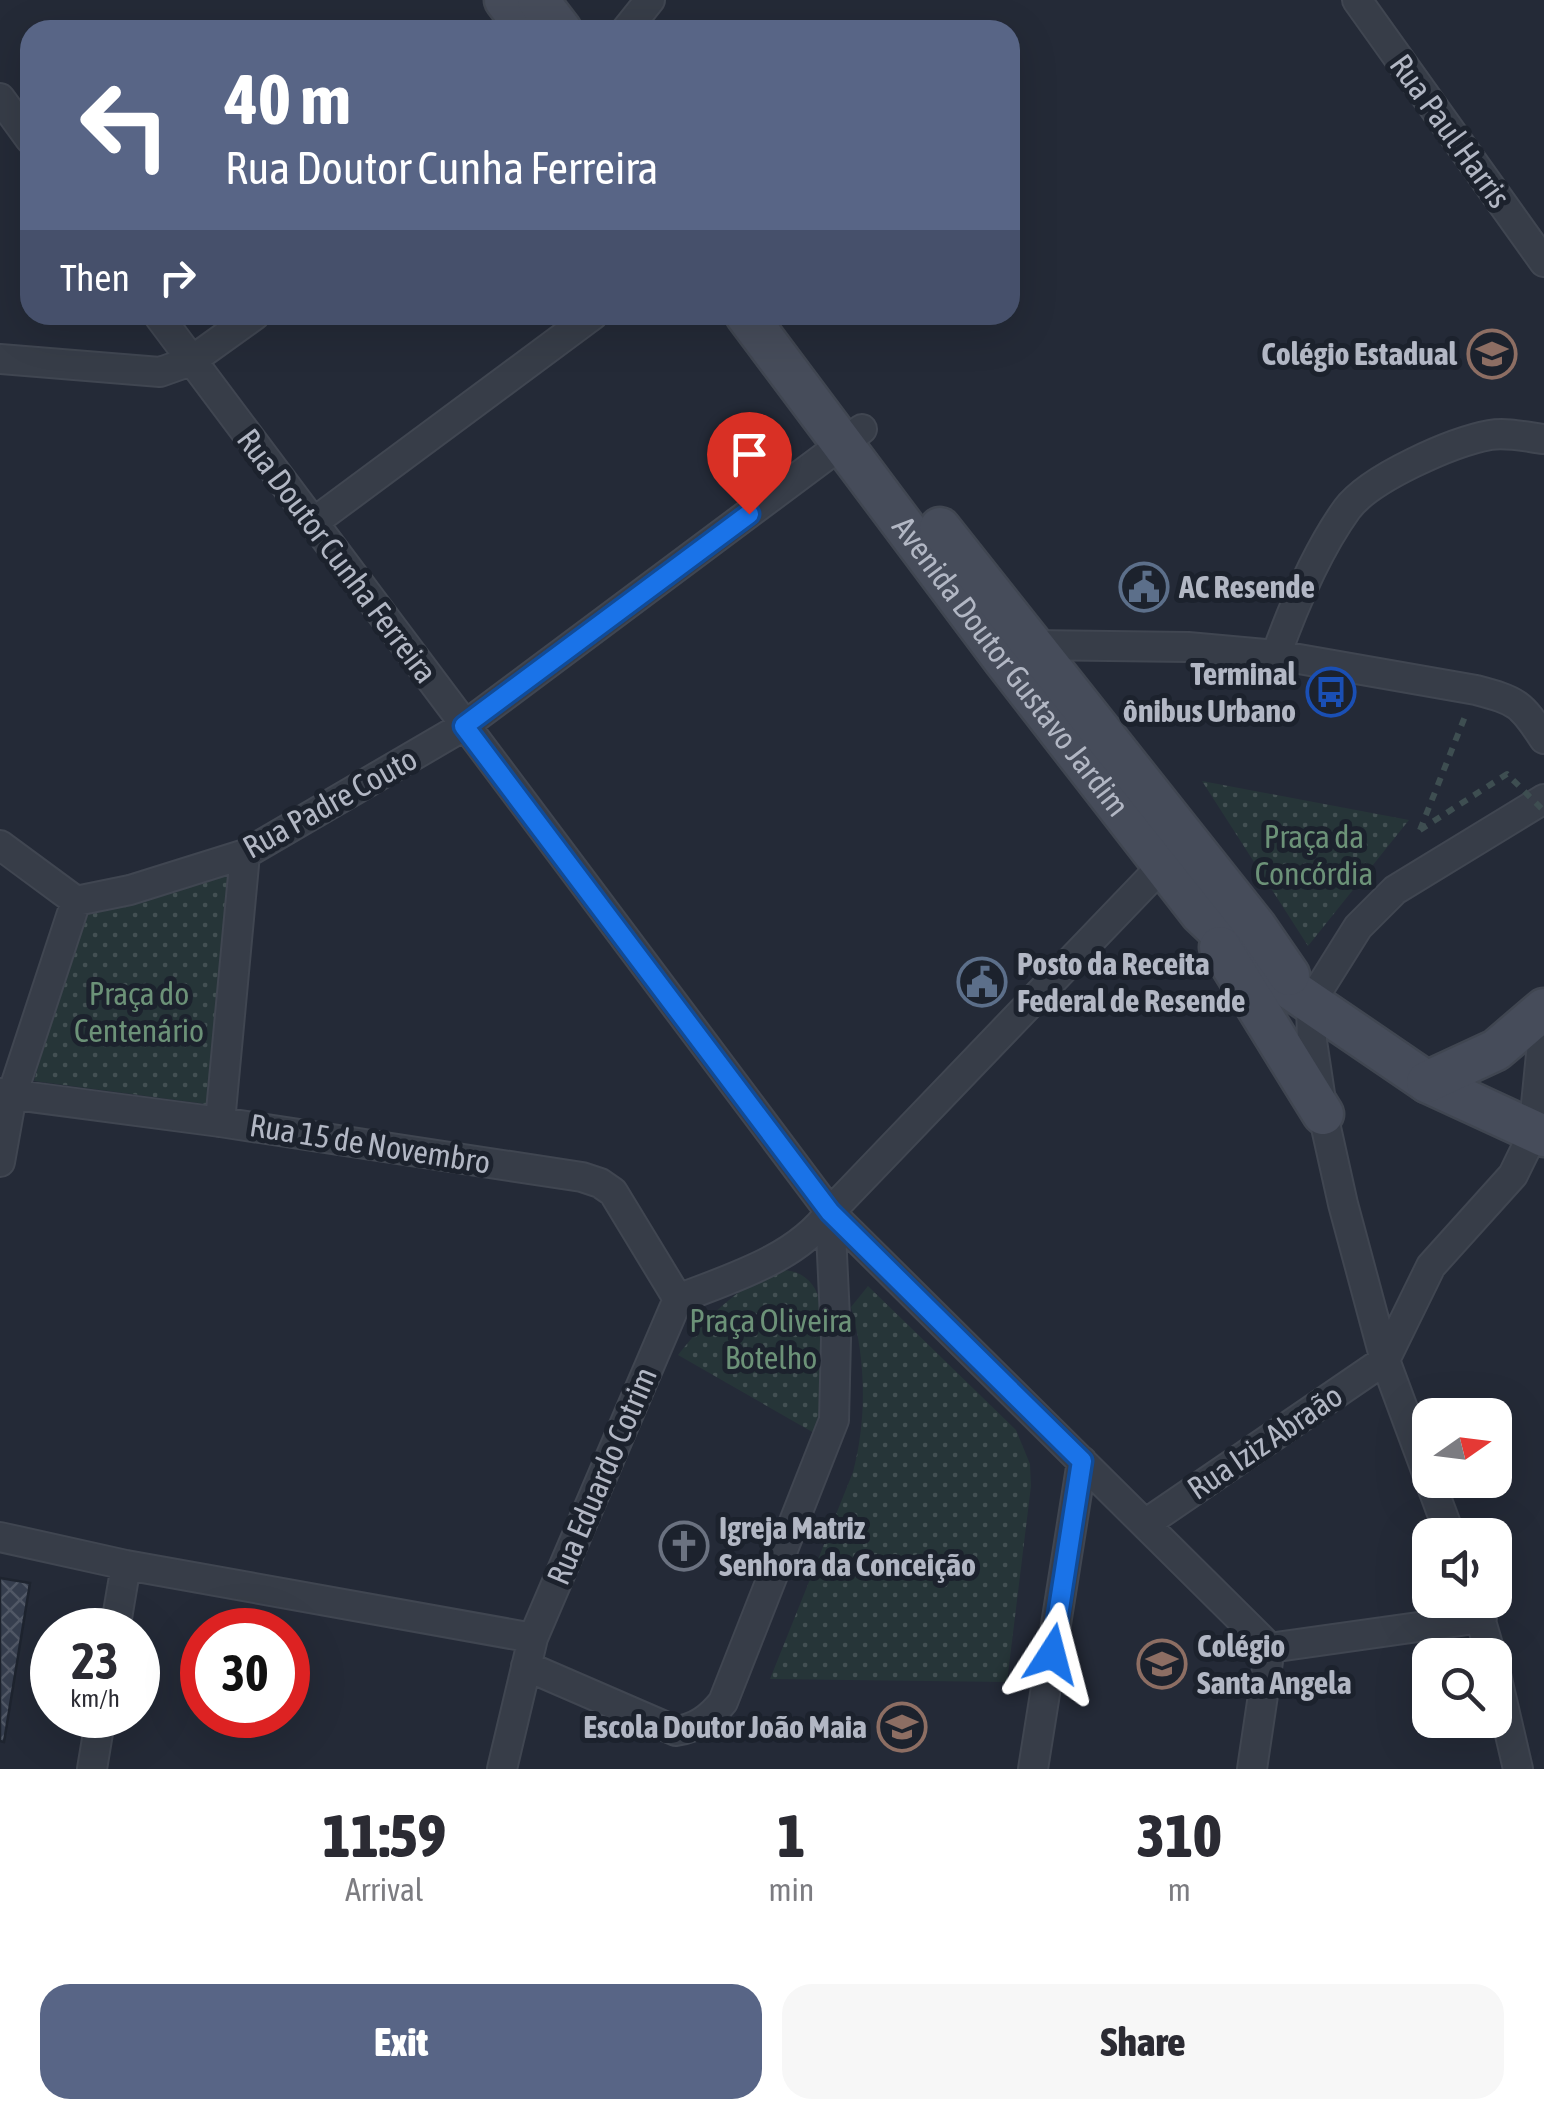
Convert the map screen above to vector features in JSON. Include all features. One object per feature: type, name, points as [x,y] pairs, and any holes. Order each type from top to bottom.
[{"type":"main road","points":[[538,0],[553,20]]},
{"type":"main road","name":"Avenida Doutor Gustavo Jardim","points":[[755,325],[853,436],[1018,653],[1162,866],[1200,914],[1254,964],[1428,1082],[1539,1135]]},
{"type":"main road","name":"Avenida Doutor Gustavo Jardim","points":[[782,325],[853,436]]},
{"type":"main road","name":"Avenida Doutor Gustavo Jardim","points":[[1018,653],[1256,926],[1306,998]]},
{"type":"main road","points":[[1200,914],[1323,1114]]},
{"type":"main road","points":[[1428,1082],[1496,1050],[1544,1009]]},
{"type":"street","points":[[634,20],[650,0]]},
{"type":"street","name":"Rua Paul Harris","points":[[1357,0],[1544,262]]},
{"type":"street","points":[[0,98],[20,125]]},
{"type":"street","name":"Rua Doutor Cunha Ferreira","points":[[165,325],[830,1212],[1270,1648]]},
{"type":"street","points":[[0,359],[160,372],[191,361],[241,325]]},
{"type":"street","points":[[314,522],[580,325]]},
{"type":"street","points":[[1276,655],[1293,610],[1349,506],[1402,466],[1488,436],[1503,434],[1544,440]]},
{"type":"street","name":"Rua Padre Couto","points":[[76,900],[130,890],[246,854],[464,726],[853,436]]},
{"type":"street","points":[[1018,653],[1188,647],[1276,655],[1503,697],[1525,709],[1544,739]]},
{"type":"street","points":[[1444,1518],[1385,1360],[1343,1204],[1323,1114],[1306,998],[1358,928],[1395,890],[1544,800]]},
{"type":"street","points":[[0,845],[76,900],[6,1094],[0,1162]]},
{"type":"street","points":[[220,1122],[246,854]]},
{"type":"street","points":[[678,1299],[779,1255],[820,1225],[1162,866]]},
{"type":"street","points":[[1385,1360],[1431,1266],[1513,1175],[1539,1135],[1544,1024]]},
{"type":"street","name":"Rua 15 de Novembro","points":[[6,1094],[582,1177],[613,1192],[678,1299]]},
{"type":"street","points":[[526,1666],[676,1731],[712,1716],[730,1689],[834,1420],[836,1339],[830,1212]]},
{"type":"street","name":"Rua Eduardo Cotrim","points":[[502,1769],[533,1638],[678,1299]]},
{"type":"street","name":"Rua Iziz Abraão","points":[[1145,1524],[1385,1360]]},
{"type":"street","points":[[1033,1769],[1082,1461]]},
{"type":"street","points":[[0,1538],[533,1638]]},
{"type":"street","points":[[119,1608],[126,1564]]},
{"type":"street","points":[[1252,1769],[1270,1648],[1430,1618]]},
{"type":"street","points":[[92,1769],[97,1738]]},
{"type":"street","points":[[1511,1738],[1518,1769]]},
{"type":"path","points":[[1476,690],[1420,830],[1508,774],[1544,811]]},
{"type":"green space","name":"Praça da Concórdia","points":[[1202,781],[1409,820],[1308,946]]},
{"type":"green space","name":"Praça do Centenário","points":[[233,874],[213,1105],[34,1081],[81,915]]},
{"type":"green space","name":"Praça Oliveira Botelho","points":[[776,1270],[806,1278],[820,1301],[824,1390],[814,1433],[678,1355],[722,1306]]},
{"type":"green space","points":[[868,1286],[1016,1430],[1030,1464],[1031,1486],[1007,1682],[770,1679],[853,1472],[863,1390],[860,1348],[851,1307]]},
{"type":"building","points":[[0,1578],[30,1583],[4,1742],[0,1741]]},
{"type":"place","name":"Colégio Estadual","points":[[1492,354]]},
{"type":"place","name":"AC Resende","points":[[1144,587]]},
{"type":"place","name":"Terminal ônibus Urbano","points":[[1331,692]]},
{"type":"place","name":"Posto da Receita Federal de Resende","points":[[982,982]]},
{"type":"place","name":"Igreja Matriz Senhora da Conceição","points":[[684,1546]]},
{"type":"place","name":"Colégio Santa Angela","points":[[1162,1664]]},
{"type":"place","name":"Escola Doutor João Maia","points":[[902,1727]]},
{"type":"route","points":[[749,514],[464,726],[830,1212],[1082,1461],[1052,1654]]}]
